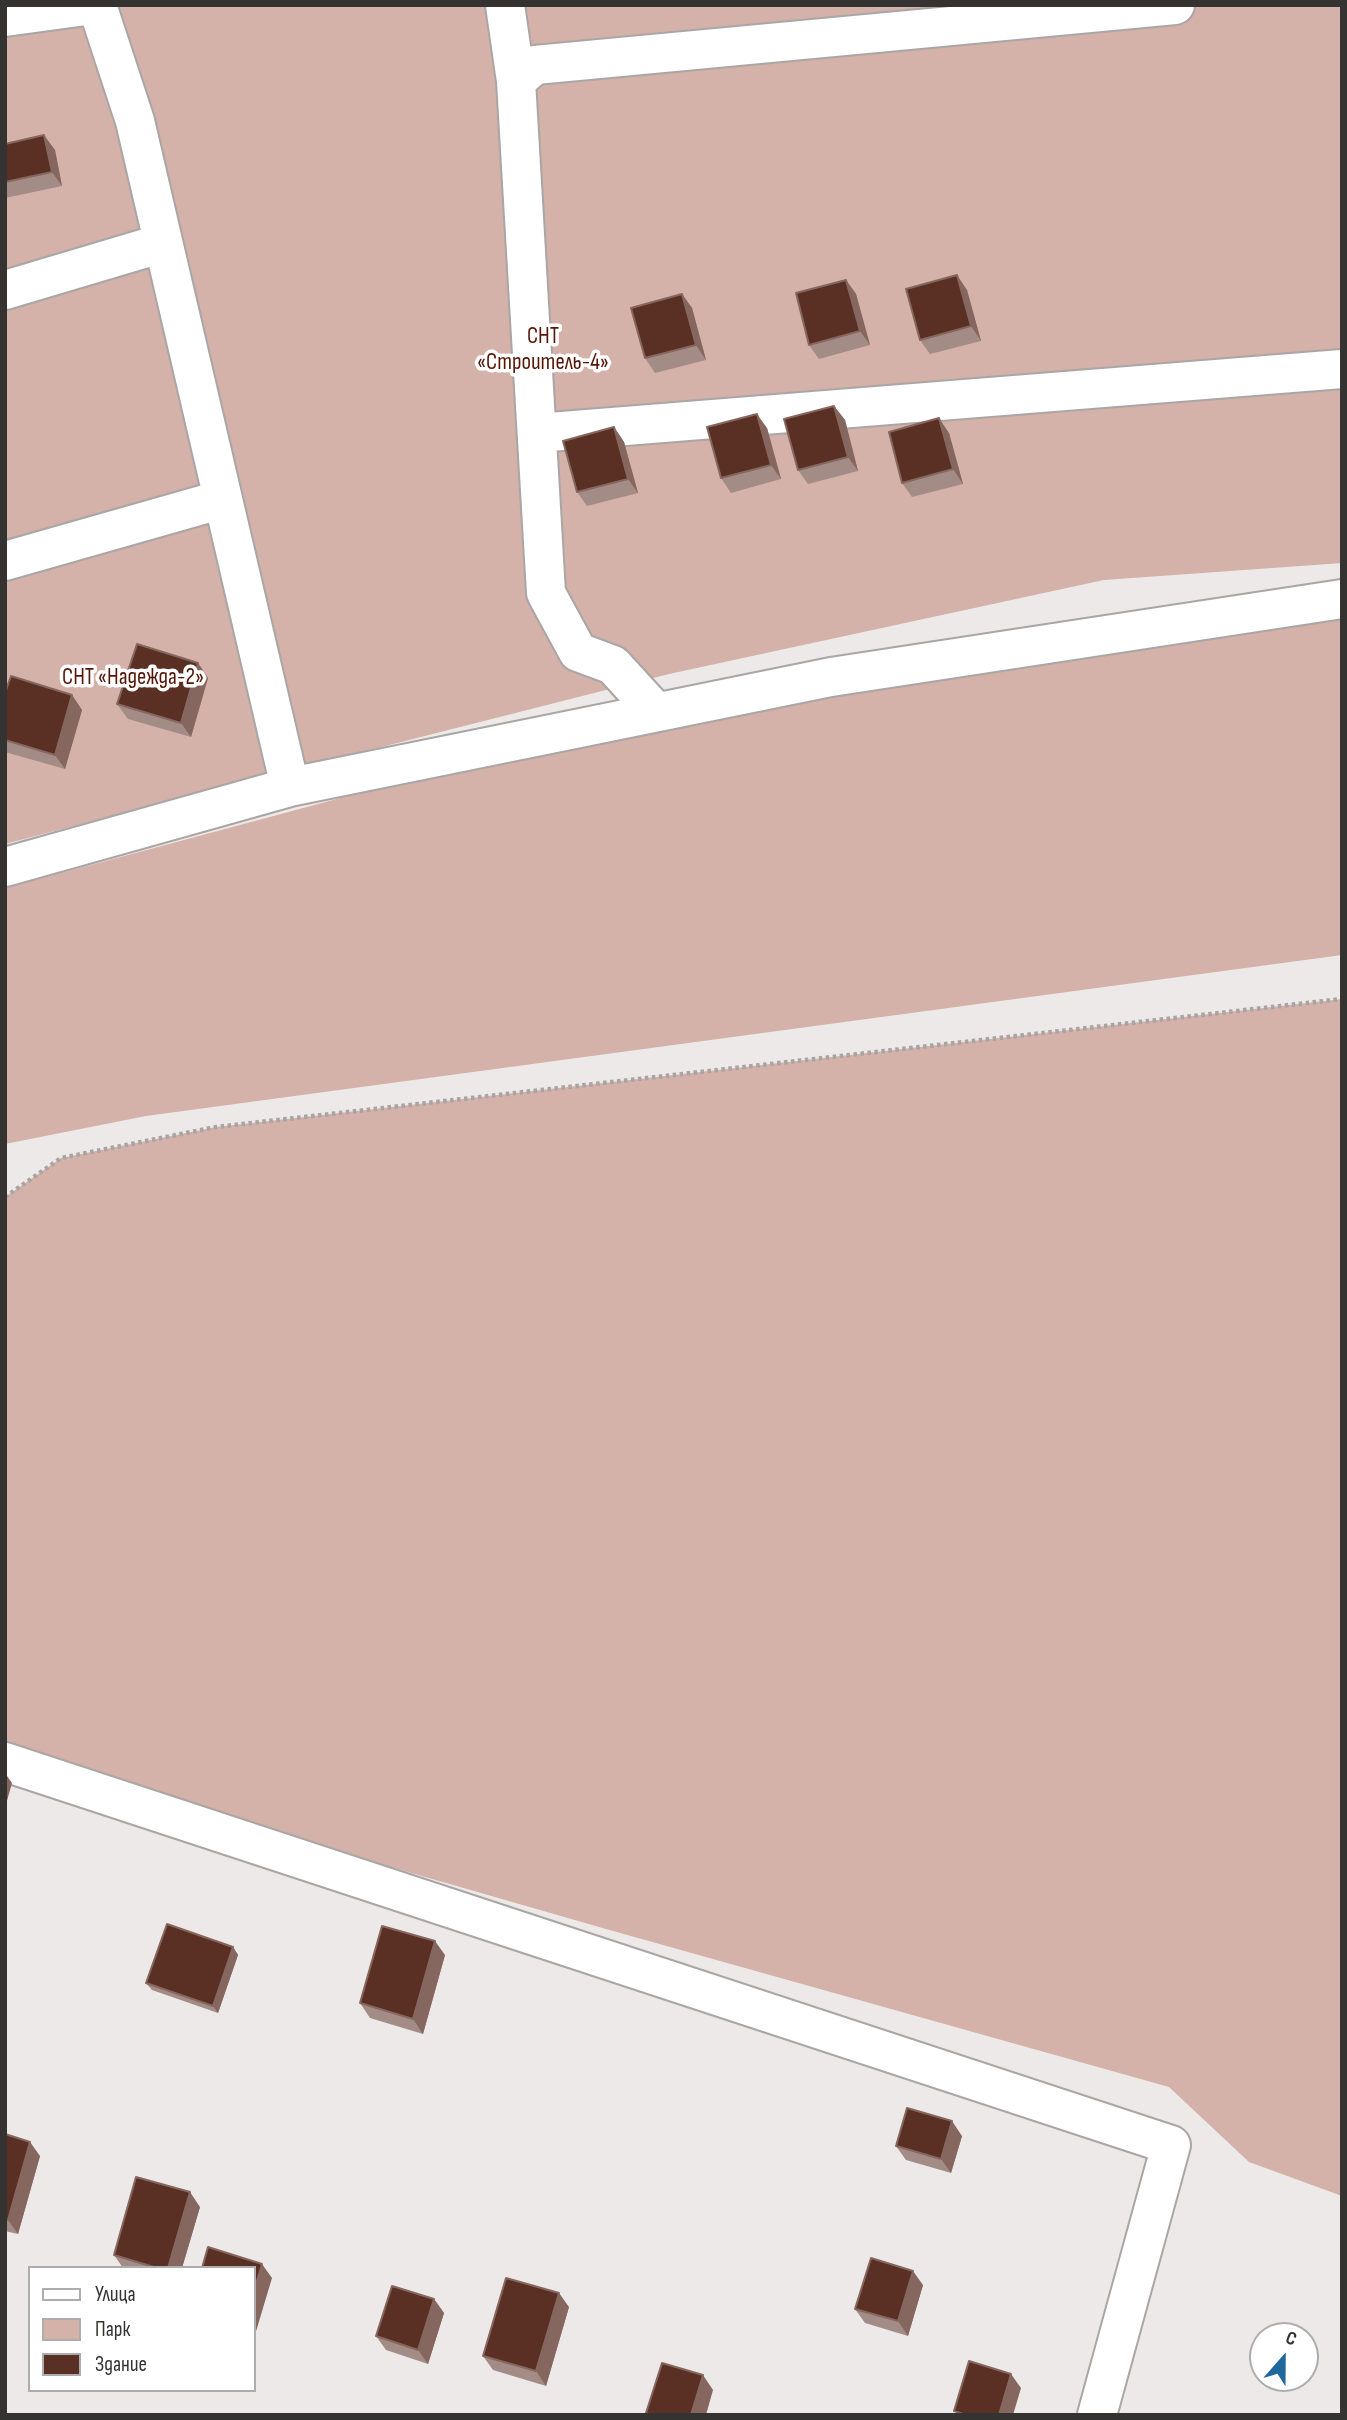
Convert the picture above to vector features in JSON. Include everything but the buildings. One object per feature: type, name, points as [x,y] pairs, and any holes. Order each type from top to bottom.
[{"type":"lane","points":[[5,17],[95,5],[135,121],[289,787]]},
{"type":"lane","points":[[505,5],[516,81],[546,593],[578,652],[613,665],[656,712]]},
{"type":"lane","points":[[516,81],[535,65],[1175,5]]},
{"type":"lane","points":[[5,290],[163,243]]},
{"type":"lane","points":[[537,433],[1342,369]]},
{"type":"lane","points":[[5,561],[223,499]]},
{"type":"lane","points":[[5,867],[289,787],[656,712],[831,677],[1342,599]]},
{"type":"lane","points":[[5,1762],[1171,2145],[1097,2415]]},
{"type":"path","points":[[5,1197],[61,1158],[216,1127],[1342,999]]},
{"type":"green space","name":"СНТ «Строитель-4»","points":[[5,5],[1342,5],[1342,563],[1104,580],[669,674],[5,844]]},
{"type":"green space","points":[[1342,618],[1342,955],[146,1116],[5,1144],[5,888],[415,778],[893,682]]},
{"type":"green space","points":[[1342,999],[1342,2196],[1249,2162],[1169,2087],[5,1756],[5,1197],[61,1158],[216,1127]]},
{"type":"park label","name":"СНТ «Надежда-2»","points":[[133,678]]}]
